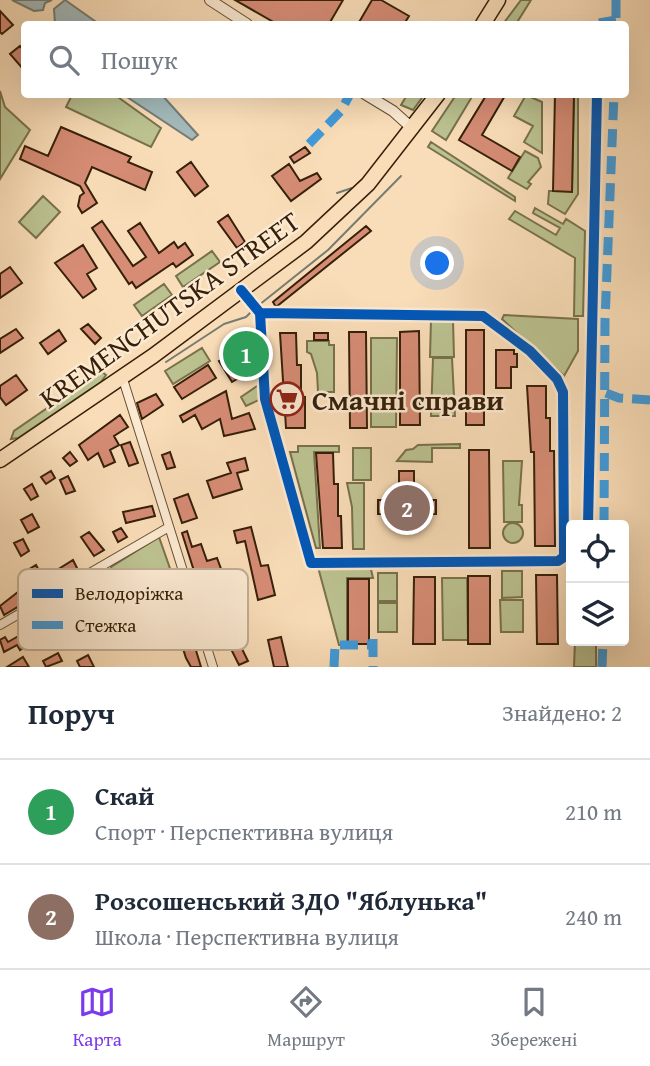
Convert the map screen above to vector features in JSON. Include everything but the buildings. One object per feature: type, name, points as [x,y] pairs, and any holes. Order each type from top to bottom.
[{"type":"highway","points":[[485,21],[498,0]]},
{"type":"highway","name":"KREMENCHUTSKA STREET","points":[[0,460],[241,290],[332,220],[368,184],[435,98]]},
{"type":"street","points":[[210,0],[242,21]]},
{"type":"street","points":[[372,98],[393,111],[412,128]]},
{"type":"street","points":[[241,290],[260,313],[266,403],[311,563],[558,561],[564,557],[563,392],[557,379],[530,351],[479,315],[260,313]]},
{"type":"street","points":[[122,376],[182,569]]},
{"type":"street","points":[[97,569],[169,527]]},
{"type":"street","points":[[0,625],[18,615]]},
{"type":"street","points":[[208,650],[213,667]]},
{"type":"green space","points":[[521,0],[531,0],[518,21],[505,21]]},
{"type":"green space","points":[[0,91],[5,107],[30,130],[0,179]]},
{"type":"green space","points":[[70,98],[119,98],[161,128],[151,147],[66,107]]},
{"type":"green space","points":[[405,98],[422,98],[413,110],[401,105]]},
{"type":"green space","points":[[454,98],[471,98],[446,140],[432,131]]},
{"type":"green space","points":[[524,98],[542,102],[542,153],[524,142],[533,126],[514,116]]},
{"type":"green space","points":[[574,98],[578,98],[578,194],[565,214],[548,204],[549,191],[572,191]]},
{"type":"green space","points":[[431,142],[515,197],[515,201],[428,147]]},
{"type":"green space","points":[[525,151],[538,158],[541,167],[528,182],[531,184],[527,189],[508,178]]},
{"type":"green space","points":[[43,196],[60,212],[36,238],[19,222]]},
{"type":"green space","points":[[535,208],[563,224],[566,219],[585,231],[583,316],[574,316],[575,258],[509,219],[515,211],[556,235],[560,228],[533,213]]},
{"type":"green space","points":[[212,251],[220,262],[183,287],[176,276]]},
{"type":"green space","points":[[164,284],[172,295],[142,316],[134,305]]},
{"type":"green space","points":[[504,315],[578,319],[578,351],[564,376],[502,319]]},
{"type":"green space","points":[[431,319],[453,320],[454,357],[430,357]]},
{"type":"green space","points":[[371,338],[397,338],[396,427],[371,427]]},
{"type":"green space","points":[[307,341],[329,341],[329,345],[334,345],[334,392],[318,392],[317,373],[311,354],[307,352]]},
{"type":"green space","points":[[202,348],[210,361],[173,384],[165,371]]},
{"type":"green space","points":[[433,358],[452,358],[455,416],[431,416]]},
{"type":"green space","points":[[101,371],[106,375],[101,382],[18,438],[11,439],[14,431]]},
{"type":"green space","points":[[260,384],[263,398],[246,406],[241,397]]},
{"type":"green space","points":[[460,444],[460,448],[432,448],[432,462],[397,461],[406,450],[418,445]]},
{"type":"green space","points":[[298,446],[339,446],[339,452],[314,452],[320,548],[316,548],[290,452],[298,452]]},
{"type":"green space","points":[[353,448],[371,448],[371,480],[353,480]]},
{"type":"green space","points":[[503,461],[522,461],[519,505],[522,505],[522,522],[504,522]]},
{"type":"green space","points":[[347,483],[364,483],[364,549],[353,549],[352,507]]},
{"type":"green space","points":[[513,523],[520,526],[523,533],[520,540],[513,543],[506,540],[503,533],[506,526]]},
{"type":"green space","points":[[159,537],[170,569],[112,569]]},
{"type":"green space","points":[[370,565],[373,578],[347,578],[347,645],[339,645],[318,567]]},
{"type":"green space","points":[[502,571],[522,571],[522,597],[502,598]]},
{"type":"green space","points":[[378,573],[397,573],[397,601],[378,601]]},
{"type":"green space","points":[[442,578],[467,578],[468,640],[443,640]]},
{"type":"green space","points":[[500,600],[523,600],[523,632],[501,632]]},
{"type":"green space","points":[[378,603],[397,603],[397,632],[378,632]]},
{"type":"green space","points":[[575,646],[596,646],[596,667],[574,667]]},
{"type":"shaded area","points":[[12,0],[52,0],[45,3],[43,10],[34,11]]},
{"type":"shaded area","points":[[65,0],[95,21],[55,21],[54,9]]},
{"type":"shaded area","points":[[129,98],[165,98],[198,135],[192,140]]},
{"type":"waterway","points":[[259,305],[328,250],[401,176]]},
{"type":"waterway","points":[[337,193],[352,188]]},
{"type":"waterway","points":[[166,362],[224,324],[246,317],[254,309]]},
{"type":"marked path","points":[[616,0],[616,21]]},
{"type":"marked path","points":[[610,21],[616,20]]},
{"type":"marked path","points":[[309,144],[341,111],[348,98]]},
{"type":"marked path","points":[[604,520],[605,321],[614,98]]},
{"type":"marked path","points":[[606,393],[619,398],[650,400]]},
{"type":"marked path","points":[[373,639],[373,667]]},
{"type":"marked path","points":[[334,667],[335,645],[373,645]]},
{"type":"marked path","points":[[602,667],[603,646]]},
{"type":"cycle path","points":[[588,520],[597,98]]},
{"type":"cycle path","points":[[241,290],[260,313],[265,399],[311,563],[558,561],[564,557],[563,392],[557,379],[530,351],[483,316],[260,313]]},
{"type":"place","name":"Скай","points":[[246,354]]},
{"type":"place","name":"Смачні справи","points":[[287,399]]},
{"type":"place","name":"Розсошенський ЗДО \"Яблунька\"","points":[[407,508]]}]
